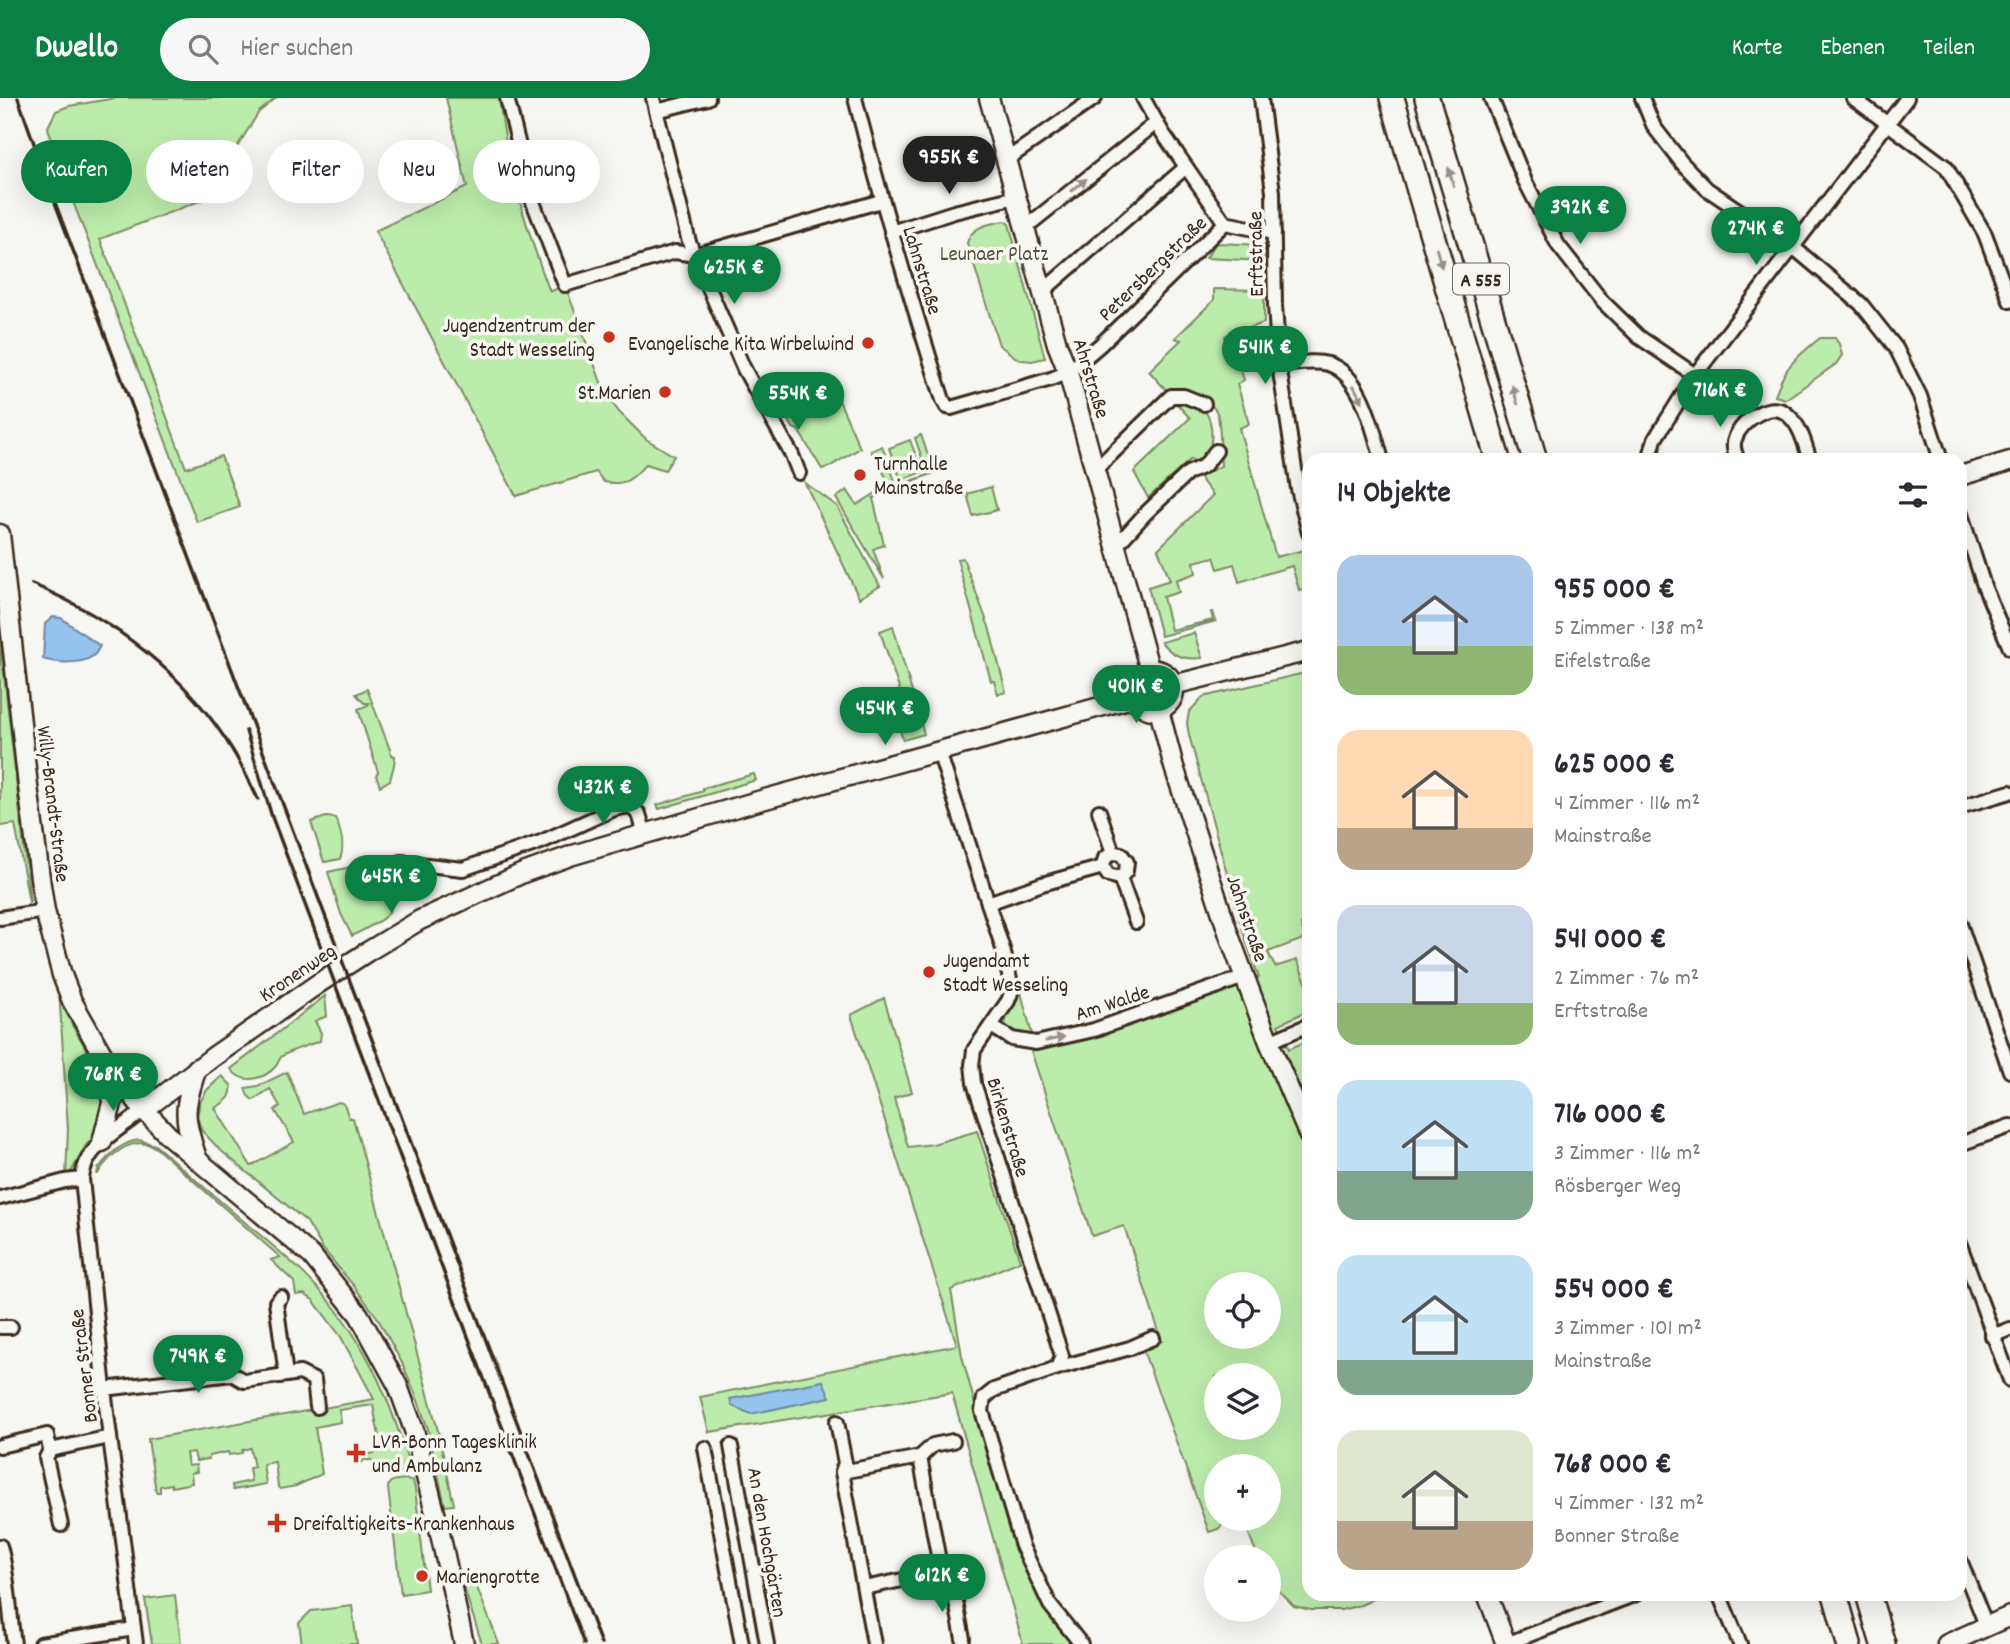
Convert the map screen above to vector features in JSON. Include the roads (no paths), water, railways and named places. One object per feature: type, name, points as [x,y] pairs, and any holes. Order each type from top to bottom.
[{"type":"highway","name":"A 555","points":[[1392,98],[1496,453]]},
{"type":"highway","name":"A 555","points":[[1427,98],[1533,453]]},
{"type":"highway","points":[[1837,1601],[1849,1644]]},
{"type":"highway","points":[[1870,1601],[1883,1644]]},
{"type":"street","points":[[507,98],[533,201],[565,285],[676,252],[695,255],[881,201]]},
{"type":"street","points":[[708,98],[655,105],[689,242],[735,351],[792,455],[799,473]]},
{"type":"street","name":"Lahnstraße","points":[[855,98],[881,201],[947,407],[1068,372]]},
{"type":"street","name":"Ahrstraße","points":[[989,98],[1150,671]]},
{"type":"street","points":[[1006,160],[1095,98]]},
{"type":"street","points":[[1143,98],[1156,123],[1225,223]]},
{"type":"street","name":"Erftstraße","points":[[1261,98],[1273,192],[1279,365],[1302,507]]},
{"type":"street","points":[[1491,98],[1525,181],[1558,245],[1602,301],[1639,337],[1695,375]]},
{"type":"street","points":[[1642,98],[1654,127],[1682,163],[1707,189],[1793,247],[1856,299],[1896,348],[1920,396],[1939,453]]},
{"type":"street","points":[[1853,98],[1946,167],[1985,233],[2010,302]]},
{"type":"street","points":[[1651,453],[1655,439],[1695,375],[1907,98]]},
{"type":"street","points":[[1026,227],[1156,123]]},
{"type":"street","points":[[1043,291],[1186,167]]},
{"type":"street","points":[[891,232],[954,212],[1016,197]]},
{"type":"street","name":"Petersbergstraße","points":[[1068,372],[1100,345],[1225,223],[1274,233]]},
{"type":"street","points":[[1279,365],[1321,363],[1340,370],[1348,377],[1363,401],[1379,453]]},
{"type":"street","points":[[1095,470],[1171,396],[1184,396],[1204,404]]},
{"type":"street","points":[[1735,453],[1733,447],[1735,436],[1744,425],[1756,415],[1780,409],[1790,416],[1801,433],[1808,453]]},
{"type":"street","points":[[1116,546],[1179,481],[1188,473],[1204,466],[1216,451]]},
{"type":"street","points":[[1967,474],[2010,461]]},
{"type":"street","points":[[1967,533],[1984,586],[2010,648]]},
{"type":"street","name":"Willy-Brandt-Straße","points":[[0,534],[27,786],[46,911],[62,975],[72,1001],[109,1066],[144,1110],[169,1136],[312,1256],[359,1315],[398,1386],[414,1430],[464,1644]]},
{"type":"street","points":[[1173,685],[1302,653]]},
{"type":"street","points":[[1150,671],[1163,673],[1173,685],[1171,701],[1159,710],[1145,708],[1136,697],[1138,680],[1150,671]]},
{"type":"street","name":"Kronenweg","points":[[144,1110],[318,983],[420,920],[523,873],[573,855],[758,801],[1136,697]]},
{"type":"street","name":"Jahnstraße","points":[[1159,710],[1174,767],[1244,977],[1302,1120]]},
{"type":"street","name":"Birkenstraße","points":[[939,752],[1003,949],[1011,984],[1008,1001],[974,1050],[974,1083],[1062,1356],[1057,1368]]},
{"type":"street","points":[[1967,805],[2010,792]]},
{"type":"street","points":[[401,862],[463,869],[541,842],[614,809],[629,806],[639,814],[645,834]]},
{"type":"street","points":[[1099,811],[1113,853]]},
{"type":"street","points":[[1113,853],[1121,854],[1127,862],[1126,871],[1120,878],[1108,875],[1103,867],[1105,858],[1113,853]]},
{"type":"street","points":[[988,903],[1103,867]]},
{"type":"street","points":[[1120,878],[1136,922]]},
{"type":"street","points":[[0,918],[46,911]]},
{"type":"street","points":[[1967,945],[2010,1071]]},
{"type":"street","name":"Am Walde","points":[[991,1026],[1012,1039],[1036,1043],[1094,1030],[1244,977]]},
{"type":"street","points":[[1269,1042],[1302,1028]]},
{"type":"street","points":[[103,1142],[112,1103],[109,1066]]},
{"type":"street","points":[[197,1069],[186,1102],[186,1119],[198,1161]]},
{"type":"street","points":[[0,1198],[82,1179],[87,1160],[103,1142],[144,1110]]},
{"type":"street","points":[[1967,1141],[2010,1126]]},
{"type":"street","name":"Bonner Straße","points":[[82,1179],[104,1390],[136,1644]]},
{"type":"street","points":[[1967,1265],[2010,1380]]},
{"type":"street","points":[[281,1297],[276,1302],[286,1375]]},
{"type":"street","points":[[1992,1336],[2010,1329]]},
{"type":"street","points":[[1081,1644],[1050,1605],[1022,1546],[982,1411],[982,1403],[987,1394],[1057,1368],[1130,1348],[1153,1338]]},
{"type":"street","points":[[104,1390],[232,1374],[244,1381],[300,1373],[314,1380],[317,1407]]},
{"type":"street","points":[[837,1422],[845,1464],[842,1472],[874,1644]]},
{"type":"street","points":[[0,1446],[47,1435],[50,1450],[46,1458],[61,1525]]},
{"type":"street","points":[[50,1450],[110,1437]]},
{"type":"street","points":[[842,1472],[920,1457],[933,1445],[953,1441]]},
{"type":"street","name":"An den Hochgärten","points":[[731,1446],[767,1644]]},
{"type":"street","points":[[705,1448],[742,1644]]},
{"type":"street","points":[[920,1457],[940,1572]]},
{"type":"street","points":[[0,1546],[6,1569],[14,1644]]},
{"type":"street","points":[[864,1588],[940,1572],[948,1575],[952,1581],[963,1639]]},
{"type":"street","points":[[1967,1578],[1986,1625]]},
{"type":"street","points":[[1490,1601],[1506,1644],[1618,1601]]},
{"type":"street","points":[[1722,1601],[1740,1644]]},
{"type":"street","points":[[1947,1644],[2010,1616]]},
{"type":"street","points":[[40,1644],[134,1629]]},
{"type":"water","points":[[53,617],[61,618],[100,646],[96,654],[75,662],[43,659],[45,624]]},
{"type":"water","points":[[823,1381],[830,1397],[751,1414],[732,1406],[730,1399]]},
{"type":"railway","points":[[18,98],[54,200],[601,1644]]},
{"type":"railway","points":[[32,584],[62,598],[119,632],[171,674],[214,723],[258,799]]},
{"type":"railway","points":[[246,731],[272,817],[584,1644]]},
{"type":"place","name":"Jugendzentrum der Stadt Wesseling","points":[[609,337]]},
{"type":"place","name":"Evangelische Kita Wirbelwind","points":[[868,343]]},
{"type":"place","name":"St.Marien","points":[[665,392]]},
{"type":"place","name":"Turnhalle Mainstraße","points":[[860,475]]},
{"type":"place","name":"Jugendamt Stadt Wesseling","points":[[929,972]]},
{"type":"place","name":"LVR-Bonn Tagesklinik und Ambulanz","points":[[356,1453]]},
{"type":"place","name":"Dreifaltigkeits-Krankenhaus","points":[[277,1523]]},
{"type":"place","name":"Mariengrotte","points":[[422,1576]]},
{"type":"park label","name":"Leunaer Platz","points":[[994,253]]}]
